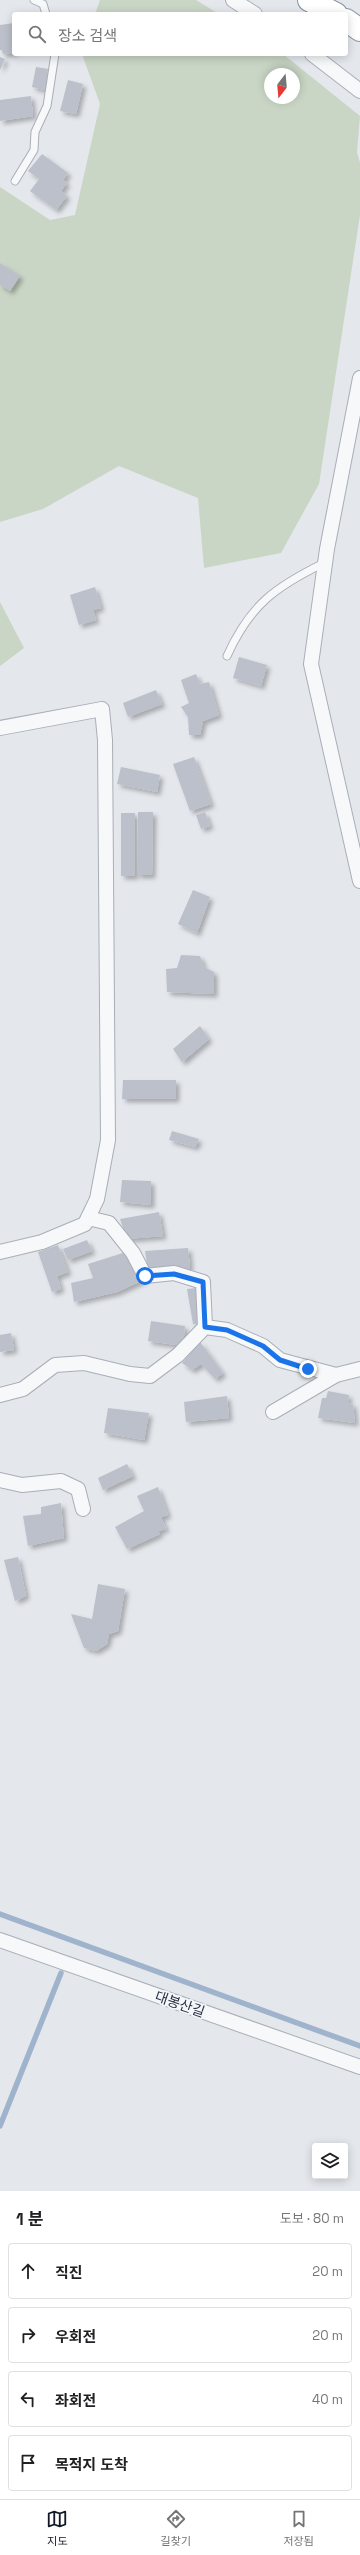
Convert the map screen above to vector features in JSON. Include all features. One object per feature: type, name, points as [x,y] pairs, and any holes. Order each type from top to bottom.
[{"type":"highway","points":[[309,0],[332,12]]},
{"type":"highway","points":[[315,0],[333,12]]},
{"type":"highway","points":[[348,21],[360,30]]},
{"type":"street","points":[[233,0],[252,12]]},
{"type":"street","points":[[315,56],[360,91]]},
{"type":"street","points":[[360,378],[324,563],[311,664],[360,881]]},
{"type":"street","points":[[0,728],[102,709],[105,740],[108,1140],[97,1199],[85,1224],[42,1242],[0,1252]]},
{"type":"street","points":[[0,1395],[23,1389],[55,1365],[84,1363],[130,1374],[150,1376],[178,1355],[205,1327],[203,1282],[174,1274],[145,1276],[133,1253],[109,1223],[88,1218]]},
{"type":"street","points":[[205,1327],[227,1330],[263,1346],[280,1360],[336,1375]]},
{"type":"street","points":[[273,1412],[336,1375],[360,1369]]},
{"type":"street","points":[[0,1480],[22,1485],[61,1481],[78,1488],[83,1509]]},
{"type":"street","name":"대봉산길","points":[[0,1940],[360,2067]]},
{"type":"lane","points":[[34,0],[43,4],[45,12]]},
{"type":"lane","points":[[15,181],[34,150],[35,132],[47,106],[55,56]]},
{"type":"lane","points":[[227,656],[239,629],[264,599],[291,580],[324,563]]},
{"type":"green space","points":[[100,0],[196,0],[216,12],[96,12]]},
{"type":"green space","points":[[83,56],[285,56],[360,116],[357,152],[360,163],[360,215],[319,484],[281,553],[204,568],[198,498],[119,466],[43,509],[0,522],[0,187],[50,220],[75,215],[100,104]]},
{"type":"green space","points":[[0,602],[24,648],[0,666]]},
{"type":"building","points":[[12,23],[12,53],[3,54],[2,50],[0,50],[0,25]]},
{"type":"building","points":[[0,57],[5,59],[0,70]]},
{"type":"building","points":[[36,67],[48,69],[45,90],[32,87]]},
{"type":"building","points":[[68,80],[83,84],[76,114],[60,111]]},
{"type":"building","points":[[31,96],[33,116],[0,121],[0,100]]},
{"type":"building","points":[[42,154],[68,173],[63,180],[67,183],[61,191],[67,196],[56,210],[30,191],[39,179],[28,171]]},
{"type":"building","points":[[0,263],[20,276],[10,291],[0,285]]},
{"type":"building","points":[[95,587],[101,608],[93,610],[96,620],[79,625],[70,595]]},
{"type":"building","points":[[239,657],[267,665],[261,686],[233,678]]},
{"type":"building","points":[[196,674],[200,684],[209,682],[219,715],[203,721],[200,735],[189,735],[188,717],[181,707],[189,703],[181,680]]},
{"type":"building","points":[[156,690],[162,704],[128,717],[123,703]]},
{"type":"building","points":[[194,757],[211,804],[190,811],[173,764]]},
{"type":"building","points":[[121,767],[160,775],[157,792],[117,784]]},
{"type":"building","points":[[138,812],[153,812],[152,875],[137,875]]},
{"type":"building","points":[[205,812],[210,826],[201,829],[196,815]]},
{"type":"building","points":[[121,813],[135,813],[135,876],[121,876]]},
{"type":"building","points":[[193,890],[210,897],[197,933],[178,924]]},
{"type":"building","points":[[181,955],[200,956],[204,967],[214,972],[214,994],[167,992],[166,969],[177,968]]},
{"type":"building","points":[[200,1026],[209,1039],[182,1062],[173,1049]]},
{"type":"building","points":[[123,1080],[176,1080],[176,1099],[122,1099]]},
{"type":"building","points":[[172,1131],[199,1139],[195,1147],[169,1140]]},
{"type":"building","points":[[122,1180],[151,1181],[151,1205],[120,1202]]},
{"type":"building","points":[[159,1212],[163,1236],[127,1239],[120,1219]]},
{"type":"building","points":[[87,1240],[92,1251],[68,1260],[63,1249]]},
{"type":"building","points":[[58,1245],[68,1272],[57,1276],[61,1289],[52,1292],[38,1252]]},
{"type":"building","points":[[188,1248],[190,1268],[148,1270],[145,1251]]},
{"type":"building","points":[[126,1252],[143,1280],[117,1292],[74,1302],[71,1283],[93,1278],[88,1264]]},
{"type":"building","points":[[196,1288],[202,1323],[193,1324],[187,1289]]},
{"type":"building","points":[[151,1321],[185,1326],[183,1346],[148,1341]]},
{"type":"building","points":[[11,1333],[14,1350],[0,1352],[0,1335]]},
{"type":"building","points":[[200,1342],[223,1373],[215,1379],[201,1364],[192,1370],[182,1363]]},
{"type":"building","points":[[328,1391],[349,1395],[348,1403],[353,1404],[355,1423],[318,1418],[322,1398],[326,1398]]},
{"type":"building","points":[[227,1396],[229,1418],[186,1422],[184,1402]]},
{"type":"building","points":[[108,1408],[149,1413],[144,1440],[104,1433]]},
{"type":"building","points":[[127,1464],[133,1476],[103,1490],[98,1478]]},
{"type":"building","points":[[158,1487],[168,1515],[161,1517],[166,1529],[158,1531],[160,1534],[127,1549],[115,1527],[144,1511],[137,1496]]},
{"type":"building","points":[[61,1503],[64,1538],[28,1546],[23,1516],[41,1514],[41,1507]]},
{"type":"building","points":[[18,1557],[26,1596],[15,1601],[4,1560]]},
{"type":"building","points":[[98,1584],[125,1589],[118,1631],[109,1634],[107,1644],[96,1651],[84,1648],[71,1614],[92,1619]]},
{"type":"waterway","points":[[0,1914],[360,2046]]},
{"type":"waterway","points":[[0,2126],[61,1973]]},
{"type":"route","points":[[145,1276],[174,1274],[203,1282],[206,1313],[205,1327],[227,1330],[263,1346],[280,1360],[308,1369]]}]
